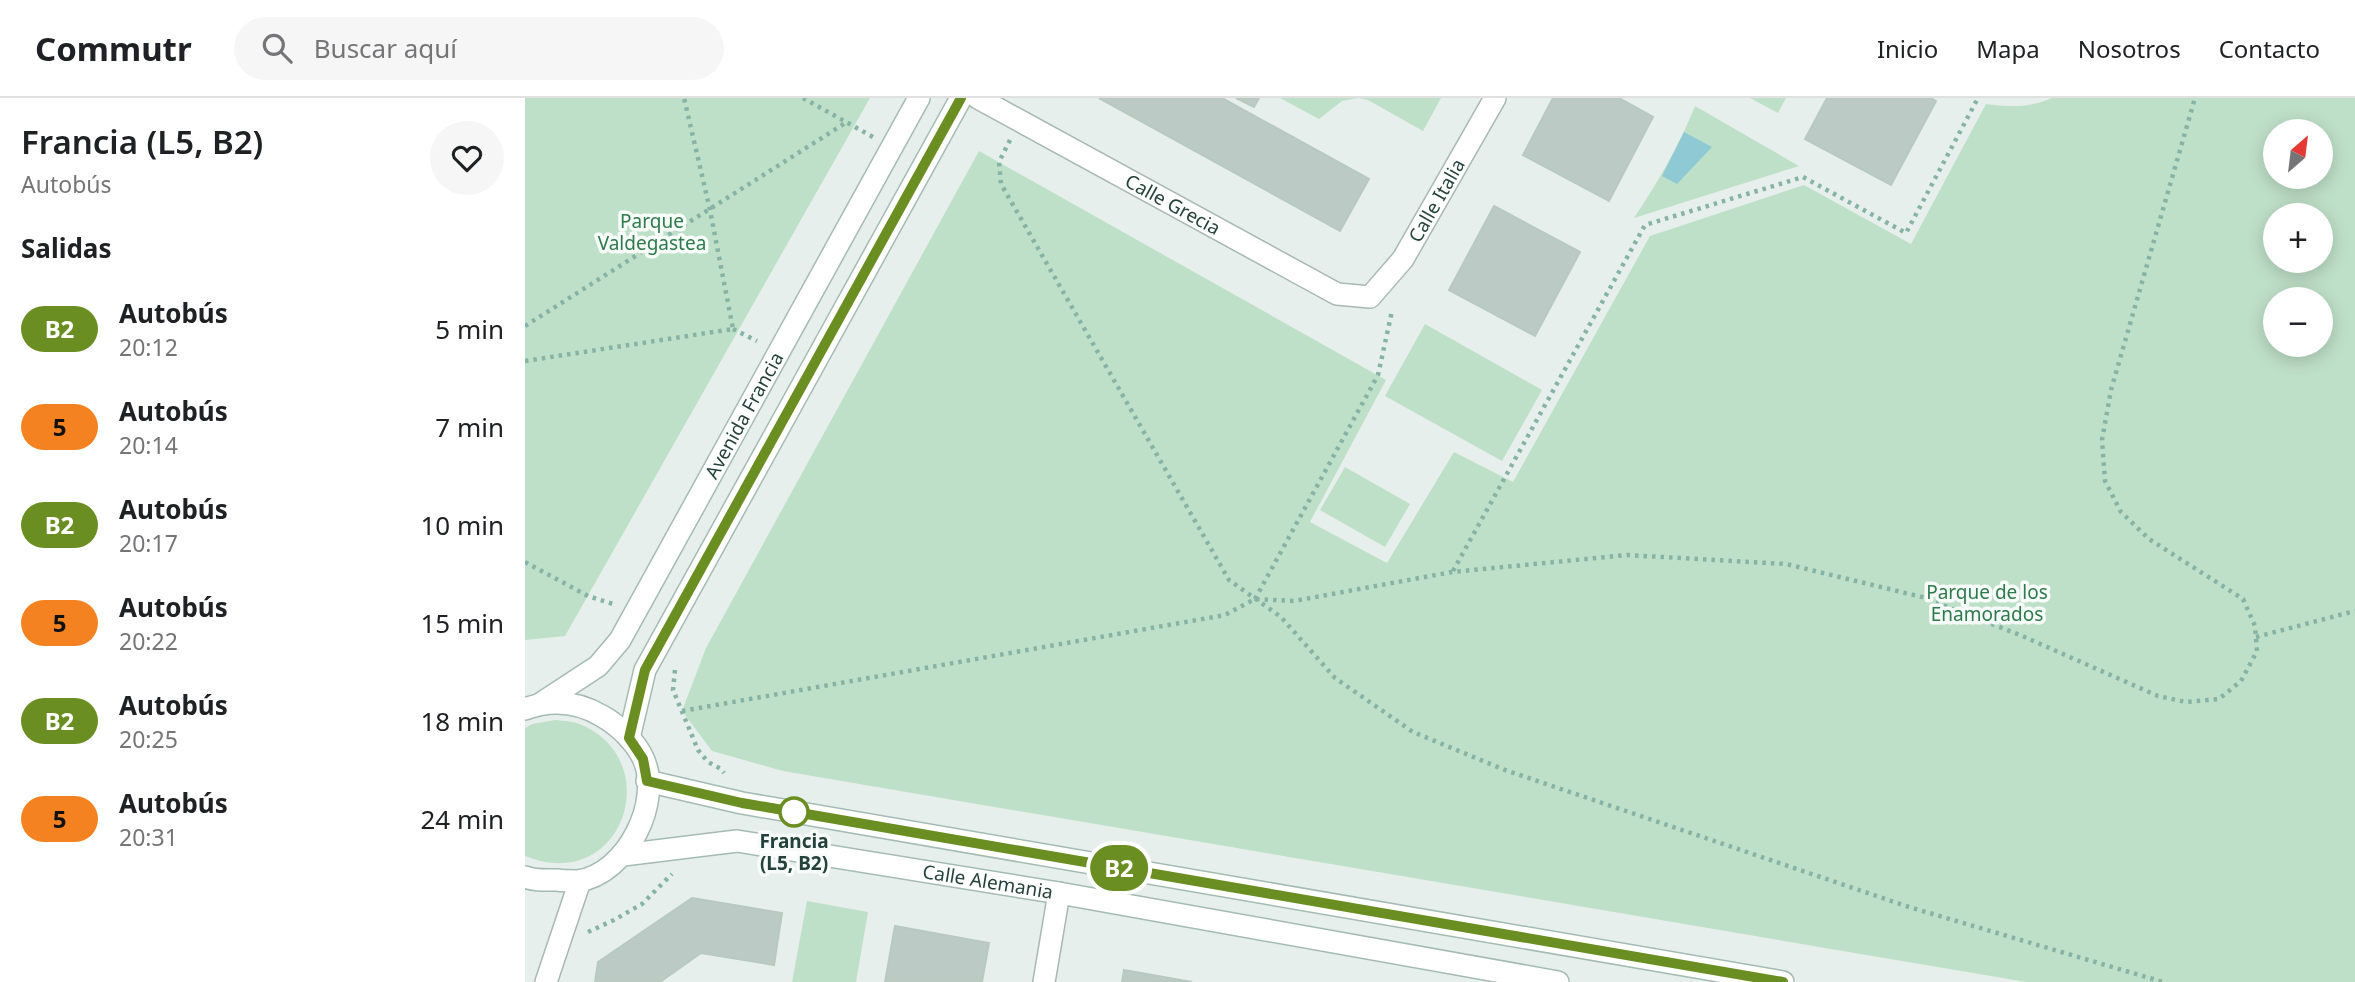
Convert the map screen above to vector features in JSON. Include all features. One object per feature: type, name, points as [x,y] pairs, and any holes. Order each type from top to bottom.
[{"type":"main road","name":"Avenida Francia","points":[[532,706],[598,666],[620,640],[919,98]]},
{"type":"main road","name":"Avenida Francia","points":[[629,738],[645,670],[961,98]]},
{"type":"main road","name":"Calle Grecia","points":[[978,98],[1337,295],[1370,297]]},
{"type":"main road","name":"Calle Italia","points":[[1370,297],[1403,259],[1495,98]]},
{"type":"main road","points":[[525,877],[534,880],[580,881],[609,868],[623,855],[644,820],[647,781],[643,759],[629,738],[608,719],[587,707],[556,702],[532,706]]},
{"type":"main road","name":"Calle Alemania","points":[[647,781],[742,803],[1783,982]]},
{"type":"main road","name":"Calle Alemania","points":[[623,855],[737,841],[1059,892],[1558,982]]},
{"type":"main road","points":[[546,982],[580,881]]},
{"type":"main road","points":[[1044,982],[1059,892]]},
{"type":"path","points":[[525,361],[733,329],[710,210],[684,98]]},
{"type":"path","points":[[803,98],[874,138]]},
{"type":"path","points":[[1453,572],[1645,225],[1803,177],[1906,233],[1978,98]]},
{"type":"path","points":[[682,711],[1226,615],[1255,599],[1294,601],[1453,572],[1627,555],[1786,564],[1922,597],[2020,635],[2158,696],[2186,702],[2219,698],[2241,681],[2257,651],[2255,626],[2243,599],[2149,539],[2121,512],[2105,481],[2102,440],[2111,390],[2195,98]]},
{"type":"path","points":[[1021,121],[999,162],[1001,184],[1229,580],[1281,617],[1335,678],[1413,732],[1505,770],[1909,907],[2163,982]]},
{"type":"path","points":[[525,326],[847,122]]},
{"type":"path","points":[[1255,599],[1378,375],[1392,310]]},
{"type":"path","points":[[525,562],[588,596],[636,611]]},
{"type":"path","points":[[2256,637],[2355,611]]},
{"type":"green space","name":"Parque Valdegastea","points":[[525,98],[870,98],[565,636],[525,640]]},
{"type":"green space","points":[[1280,98],[1358,98],[1342,101],[1319,119]]},
{"type":"green space","points":[[1359,98],[1441,98],[1423,131],[1368,100]]},
{"type":"green space","points":[[1750,98],[1786,98],[1778,113]]},
{"type":"green space","name":"Parque de los Enamorados","points":[[2052,98],[2355,98],[2355,982],[2026,982],[783,771],[712,751],[682,711],[706,648],[979,151],[1386,380],[1310,522],[1387,563],[1454,452],[1513,482],[1650,236],[1804,185],[1911,244],[1986,104],[2035,104]]},
{"type":"green space","points":[[1695,106],[1799,166],[1634,218],[1667,163]]},
{"type":"green space","points":[[1425,324],[1542,390],[1502,461],[1385,396]]},
{"type":"green space","points":[[1345,467],[1410,504],[1385,547],[1320,510]]},
{"type":"green space","points":[[555,720],[582,725],[606,741],[621,763],[627,787],[624,811],[614,834],[597,851],[574,862],[545,862],[525,856],[525,728]]},
{"type":"green space","points":[[807,901],[868,912],[856,982],[792,982]]},
{"type":"water","points":[[1684,132],[1712,147],[1677,184],[1662,176]]},
{"type":"building","points":[[1099,98],[1222,98],[1369,179],[1340,231]]},
{"type":"building","points":[[1236,98],[1259,98],[1254,107]]},
{"type":"building","points":[[1553,98],[1619,98],[1653,117],[1609,201],[1523,155]]},
{"type":"building","points":[[1827,98],[1931,98],[1936,101],[1891,185],[1805,139]]},
{"type":"building","points":[[1494,206],[1580,252],[1535,336],[1449,290]]},
{"type":"building","points":[[692,898],[782,913],[774,965],[701,953],[660,982],[595,982],[598,962]]},
{"type":"building","points":[[895,926],[989,943],[982,982],[885,982]]},
{"type":"building","points":[[1124,970],[1192,982],[1122,982]]},
{"type":"bus line","name":"B2","points":[[961,98],[645,670],[629,738],[643,759],[647,781],[742,803],[1783,982]]},
{"type":"place","name":"Francia (L5, B2)","points":[[794,812]]}]
